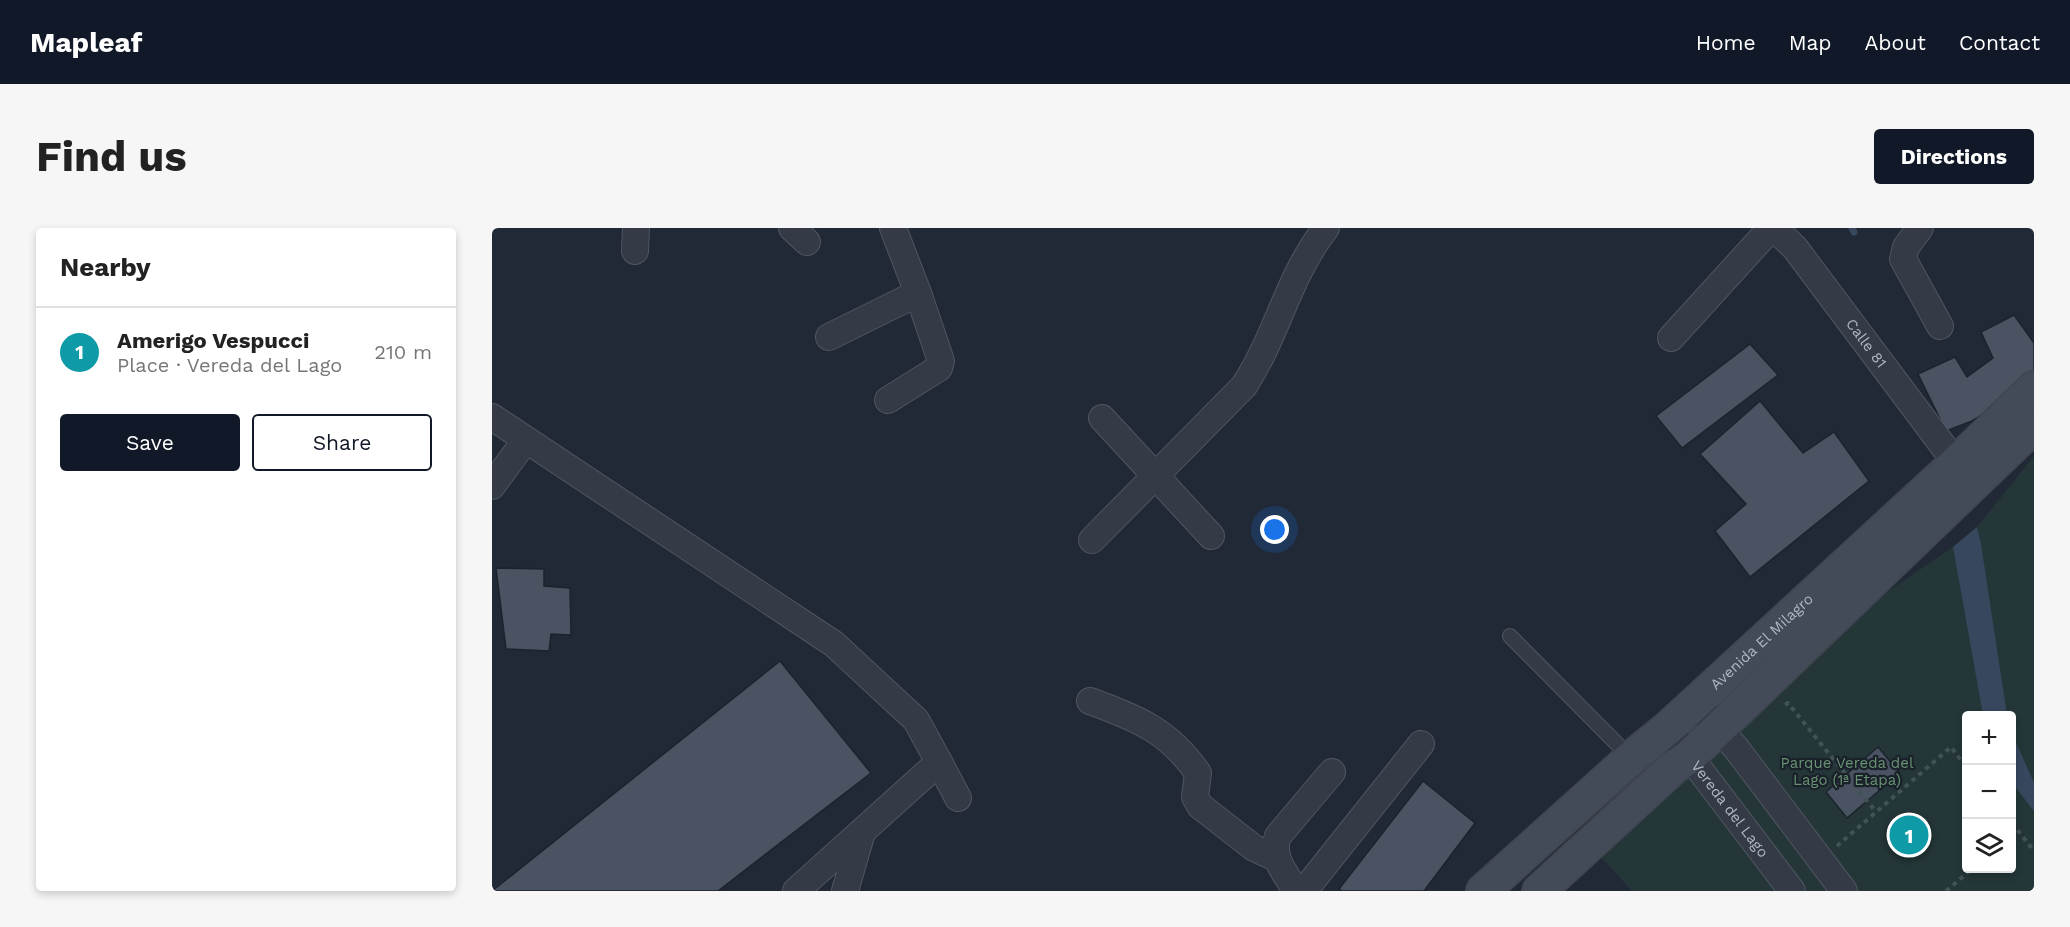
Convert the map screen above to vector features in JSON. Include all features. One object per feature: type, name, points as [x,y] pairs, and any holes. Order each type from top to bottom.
[{"type":"main road","name":"Avenida El Milagro","points":[[1483,891],[1631,758],[1668,728],[1956,464],[2034,388]]},
{"type":"main road","points":[[1539,891],[1673,768],[1689,757],[2034,426]]},
{"type":"street","points":[[888,400],[939,368],[941,361],[941,354],[893,228]]},
{"type":"street","points":[[1092,540],[1244,386],[1261,361],[1307,253],[1326,228]]},
{"type":"street","points":[[1671,339],[1772,228]]},
{"type":"street","name":"Calle 81","points":[[1772,228],[1795,248],[1956,464]]},
{"type":"street","points":[[1920,228],[1906,247],[1903,259],[1940,326]]},
{"type":"street","points":[[829,337],[918,293]]},
{"type":"street","points":[[492,417],[834,644],[916,720],[958,798]]},
{"type":"street","points":[[1102,418],[1211,536]]},
{"type":"street","points":[[492,486],[525,441]]},
{"type":"street","points":[[1090,701],[1137,718],[1184,753],[1198,773],[1195,797],[1200,806],[1254,848],[1276,858]]},
{"type":"street","points":[[1695,703],[1719,728],[1844,891]]},
{"type":"street","name":"Vereda del Lago","points":[[1668,728],[1792,891]]},
{"type":"street","points":[[1304,891],[1421,744]]},
{"type":"street","points":[[796,891],[939,762]]},
{"type":"street","points":[[1296,891],[1276,858],[1274,846],[1278,837],[1332,772]]},
{"type":"street","points":[[845,891],[862,832]]},
{"type":"lane","points":[[1510,636],[1631,758]]},
{"type":"path","points":[[1780,710],[1788,703],[1876,812]]},
{"type":"path","points":[[1838,846],[1951,747],[1964,765]]},
{"type":"path","points":[[2016,828],[2034,851]]},
{"type":"path","points":[[1947,891],[1967,873]]},
{"type":"green space","name":"Parque Vereda del Lago (1ª Etapa)","points":[[2034,456],[2034,891],[1632,891],[1589,844],[1803,649],[1953,547],[1977,527]]},
{"type":"water","points":[[1977,527],[2006,711],[1982,711],[1953,547]]},
{"type":"water","points":[[2016,742],[2034,783],[2034,811],[2016,788]]},
{"type":"building","points":[[2014,315],[2034,343],[2034,379],[2026,388],[1972,421],[1946,431],[1918,374],[1955,357],[1967,377],[1993,358],[1981,332]]},
{"type":"building","points":[[1750,344],[1778,375],[1682,448],[1656,416]]},
{"type":"building","points":[[1760,401],[1803,453],[1834,432],[1869,481],[1750,577],[1715,531],[1746,504],[1700,454]]},
{"type":"building","points":[[496,568],[544,569],[544,586],[570,588],[571,635],[551,634],[549,651],[506,649]]},
{"type":"building","points":[[780,661],[871,773],[718,891],[492,891]]},
{"type":"building","points":[[1878,747],[1900,773],[1847,818],[1826,792]]},
{"type":"building","points":[[1423,781],[1475,823],[1424,891],[1342,891],[1339,889]]},
{"type":"waterway","points":[[1852,228],[1854,232]]},
{"type":"place","name":"Amerigo Vespucci","points":[[1909,835]]}]
